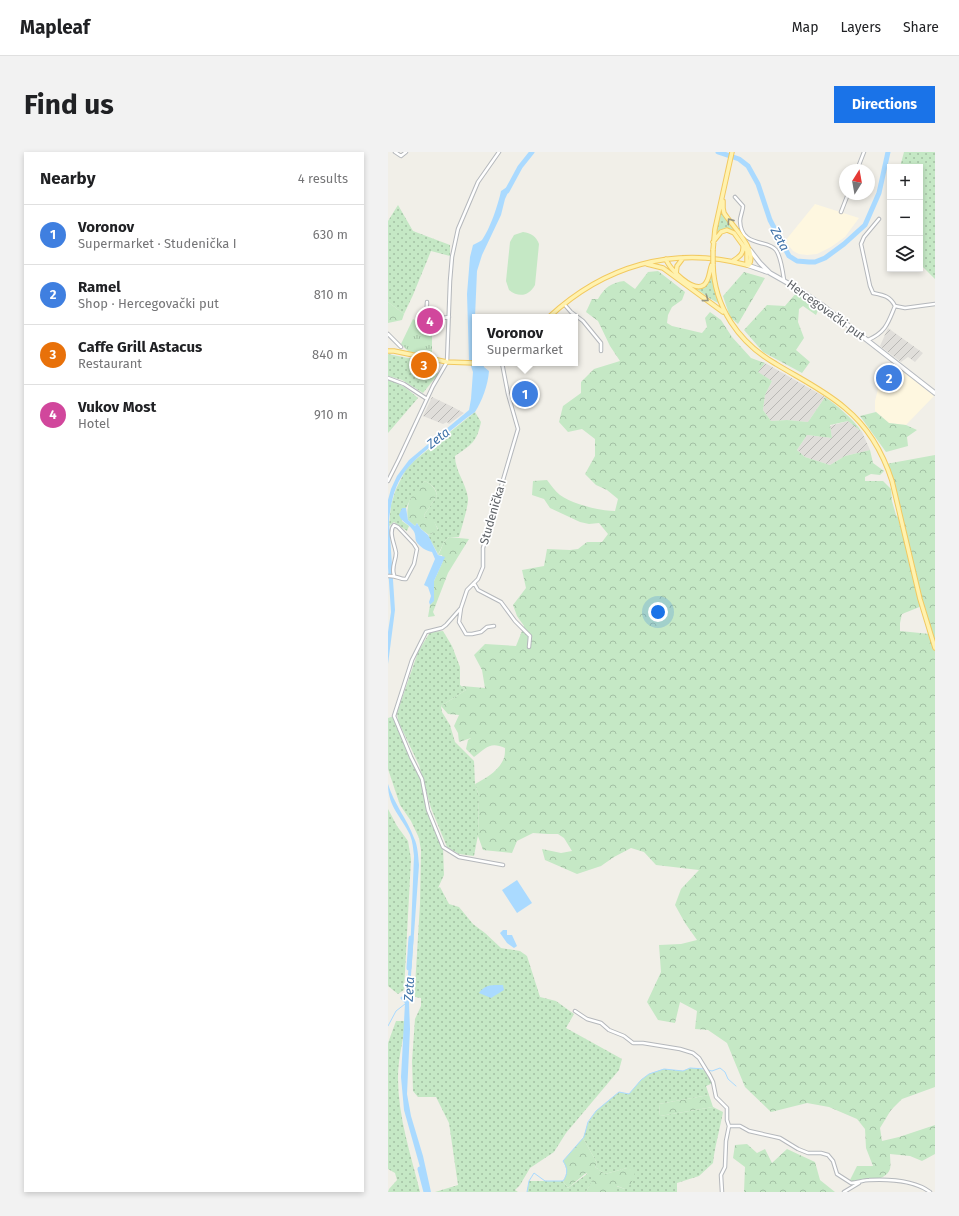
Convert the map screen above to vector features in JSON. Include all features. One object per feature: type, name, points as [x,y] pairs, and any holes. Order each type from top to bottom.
[{"type":"main road","points":[[732,152],[712,250],[716,289],[726,314],[737,331],[755,349],[774,363],[839,403],[857,419],[874,441],[884,459],[892,481],[918,593],[935,648]]},
{"type":"main road","points":[[724,188],[722,205],[724,211],[750,250],[770,273]]},
{"type":"main road","points":[[713,242],[720,233],[729,231],[734,233],[748,252],[748,265]]},
{"type":"main road","points":[[732,261],[742,254],[742,244]]},
{"type":"main road","points":[[748,265],[752,258],[750,250]]},
{"type":"main road","points":[[552,314],[580,291],[599,281],[620,271],[666,259],[683,257],[732,261],[770,273],[784,280]]},
{"type":"main road","points":[[676,274],[676,266],[683,257]]},
{"type":"main road","points":[[666,259],[670,268],[676,274],[694,286],[700,286],[707,282],[713,264]]},
{"type":"main road","points":[[664,268],[663,264],[666,259]]},
{"type":"main road","points":[[646,263],[664,268],[726,314]]},
{"type":"main road","name":"Hercegovački put","points":[[784,280],[822,305],[935,392]]},
{"type":"main road","points":[[388,350],[447,362],[472,363]]},
{"type":"street","points":[[395,152],[401,156],[406,152]]},
{"type":"street","points":[[388,481],[433,386],[447,362],[452,257],[458,229],[478,182],[499,152]]},
{"type":"street","points":[[859,164],[864,152]]},
{"type":"street","name":"Hercegovački put","points":[[735,197],[743,206],[740,220],[743,233],[749,239],[773,248],[776,251],[784,280]]},
{"type":"street","points":[[841,212],[846,200]]},
{"type":"street","points":[[879,219],[864,237],[861,244],[870,286],[873,293],[887,296],[895,306],[905,308],[933,304]]},
{"type":"street","points":[[428,302],[426,322],[428,325],[434,326],[442,318],[449,317]]},
{"type":"street","points":[[564,304],[573,314]]},
{"type":"street","points":[[868,340],[876,337],[886,328],[895,306]]},
{"type":"street","points":[[578,318],[601,343],[601,350]]},
{"type":"street","points":[[388,334],[401,347]]},
{"type":"street","name":"Studenička I","points":[[503,366],[508,394],[518,429],[482,548],[483,567],[478,579],[467,590],[461,608],[442,628],[426,632],[412,660],[394,716],[422,779],[428,810],[443,847],[459,857],[503,865]]},
{"type":"street","points":[[388,378],[404,384],[427,399]]},
{"type":"street","points":[[388,576],[394,575],[406,579],[414,564],[416,549],[414,544],[398,527],[394,525],[392,529],[392,542],[396,553],[393,564],[394,575]]},
{"type":"street","points":[[474,583],[478,590],[501,602],[506,607],[515,621],[530,636],[529,647]]},
{"type":"street","points":[[461,608],[459,622],[466,634],[481,632],[487,627],[494,626]]},
{"type":"street","points":[[575,1011],[587,1019],[601,1023],[609,1030],[624,1036],[633,1043],[642,1043],[689,1051],[699,1058],[713,1082],[716,1097],[727,1108],[726,1120],[729,1126],[726,1141],[725,1167],[721,1175],[722,1192]]},
{"type":"street","points":[[729,1126],[740,1126],[749,1132],[780,1138],[808,1153],[825,1153],[831,1158],[835,1170],[840,1177],[851,1183],[863,1182]]},
{"type":"street","points":[[844,1192],[867,1180],[908,1182],[920,1186],[930,1192]]},
{"type":"shaded area","points":[[815,204],[859,218],[845,237],[831,247],[817,254],[799,254],[793,251],[785,241]]},
{"type":"shaded area","points":[[888,328],[923,353],[915,362],[908,357],[901,362],[880,346]]},
{"type":"shaded area","points":[[765,363],[825,397],[808,422],[787,420],[771,421],[763,410],[765,395],[772,381],[757,373]]},
{"type":"shaded area","points":[[896,366],[934,396],[906,425],[889,423],[875,411],[875,401],[878,389],[877,386]]},
{"type":"shaded area","points":[[432,397],[464,413],[449,424],[447,422],[443,424],[423,416]]},
{"type":"shaded area","points":[[848,421],[862,432],[870,450],[845,456],[830,465],[805,457],[797,450],[807,435],[832,438],[830,426]]},
{"type":"green space","points":[[904,152],[935,152],[935,279],[923,267],[923,164],[901,164]]},
{"type":"green space","points":[[398,205],[413,231],[450,245],[450,256],[431,251],[404,314],[388,302],[388,221]]},
{"type":"green space","points":[[722,208],[749,249],[749,255],[741,238],[732,230],[722,229],[716,233]]},
{"type":"green space","points":[[523,232],[533,235],[539,244],[535,285],[527,294],[520,295],[509,290],[506,281],[510,242],[514,235]]},
{"type":"green space","points":[[666,260],[677,274],[698,285],[704,286],[712,271],[714,287],[720,304],[709,298],[668,268],[666,265]]},
{"type":"green space","points":[[658,271],[685,292],[682,300],[672,307],[668,315],[667,323],[672,326],[702,333],[707,327],[705,318],[710,312],[721,320],[732,337],[751,358],[765,363],[758,372],[772,381],[765,395],[763,410],[771,421],[787,420],[808,422],[825,397],[849,417],[862,432],[848,421],[830,425],[832,438],[807,435],[797,450],[805,457],[830,465],[845,456],[870,450],[873,463],[884,471],[880,475],[871,474],[865,477],[865,481],[883,481],[891,489],[892,501],[896,515],[901,521],[886,464],[935,455],[935,1087],[902,1099],[891,1110],[880,1128],[882,1141],[935,1125],[935,1154],[922,1161],[910,1156],[890,1154],[890,1169],[887,1174],[878,1179],[849,1182],[857,1166],[873,1166],[866,1148],[865,1129],[857,1119],[829,1107],[807,1103],[771,1112],[745,1087],[727,1043],[708,1030],[695,1029],[697,1011],[680,1002],[675,1023],[658,1020],[647,1002],[661,972],[659,945],[681,944],[697,940],[675,905],[681,889],[699,870],[656,865],[644,852],[631,848],[601,866],[577,874],[545,860],[542,849],[561,853],[572,851],[564,838],[558,834],[533,833],[517,841],[512,853],[483,850],[478,836],[479,796],[475,784],[488,777],[499,767],[504,758],[505,748],[496,745],[488,746],[474,757],[466,749],[468,740],[471,738],[459,742],[458,733],[454,726],[459,715],[448,714],[441,706],[466,690],[462,686],[485,688],[482,670],[474,655],[485,644],[516,646],[524,626],[517,616],[513,605],[526,588],[522,570],[544,566],[547,549],[578,549],[587,542],[602,542],[608,534],[599,523],[589,524],[580,522],[550,508],[544,499],[532,495],[533,481],[547,480],[560,495],[579,504],[615,511],[618,499],[607,490],[596,485],[585,474],[595,456],[595,439],[582,429],[568,432],[559,422],[563,406],[581,393],[581,382],[594,369],[620,361],[610,346],[598,321],[586,312],[592,299],[598,299],[603,291],[609,286],[619,282],[624,281],[635,289],[648,272]],"holes":[[[922,606],[930,634],[900,631],[902,614]]]},
{"type":"green space","points":[[744,272],[765,278],[738,324],[730,317],[723,296]]},
{"type":"green space","points":[[797,292],[820,306],[816,315],[803,306],[799,309],[798,322],[804,338],[796,350],[810,362],[802,373],[763,352],[744,330],[767,305],[785,306]]},
{"type":"green space","points":[[388,302],[404,314],[402,320],[388,323]]},
{"type":"green space","points":[[413,319],[432,331],[432,355],[409,352],[401,344]]},
{"type":"green space","points":[[388,354],[418,360],[419,369],[439,373],[423,393],[402,380],[388,376]]},
{"type":"green space","points":[[388,380],[401,385],[418,398],[388,433]]},
{"type":"green space","points":[[475,412],[481,422],[478,434],[469,446],[455,456],[455,461],[468,498],[465,517],[459,537],[449,537],[438,554],[428,536],[438,529],[434,522],[425,518],[424,515],[437,496],[433,487],[425,481],[411,498],[406,508],[402,508],[402,521],[409,526],[407,531],[394,522],[389,526],[391,505],[396,489],[406,469],[415,460]]},
{"type":"green space","points":[[876,412],[889,423],[906,425],[917,430],[907,437],[908,446],[886,452],[860,416]]},
{"type":"green space","points":[[425,481],[433,487],[437,496],[424,515],[425,518],[434,521],[438,530],[429,535],[421,529],[417,523],[415,526],[408,520],[407,513],[411,498]]},
{"type":"green space","points":[[449,537],[469,539],[448,573],[433,612],[435,616],[428,617],[430,605],[434,600],[434,581],[443,561],[442,555],[438,555],[445,541]]},
{"type":"green space","points":[[443,631],[452,646],[460,667],[460,685],[466,690],[441,706],[442,712],[450,725],[455,742],[474,761],[475,784],[479,796],[478,835],[474,856],[459,854],[447,847],[431,808],[419,765],[398,721],[397,713],[418,652],[430,632]]},
{"type":"green space","points":[[394,716],[422,780],[429,811],[443,847],[444,875],[438,888],[440,887],[449,904],[459,907],[473,924],[501,948],[520,951],[527,956],[540,997],[556,1001],[574,1014],[566,1028],[622,1059],[619,1070],[566,1133],[554,1152],[530,1168],[520,1185],[515,1190],[518,1192],[435,1192],[458,1185],[449,1123],[436,1097],[418,1097],[413,1091],[412,1061],[415,1019],[421,1006],[421,998],[415,997],[415,986],[420,904],[421,850],[419,838],[411,821],[400,805],[388,769],[388,718]]},
{"type":"green space","points":[[388,809],[397,826],[408,841],[411,859],[404,990],[398,994],[388,986]]},
{"type":"green space","points":[[396,1021],[406,1021],[398,1078],[400,1107],[420,1192],[388,1192],[397,1180],[395,1173],[388,1169],[388,1043]]},
{"type":"green space","points":[[690,1068],[702,1069],[709,1075],[713,1083],[706,1086],[709,1095],[659,1104],[660,1116],[713,1107],[723,1112],[713,1163],[699,1176],[677,1183],[677,1192],[617,1192],[616,1186],[625,1189],[627,1168],[605,1174],[595,1167],[597,1163],[583,1138],[588,1123],[596,1111],[619,1092],[629,1094],[641,1080],[649,1074],[664,1069],[683,1071]]},
{"type":"green space","points":[[709,1095],[713,1107],[660,1116],[659,1104]]},
{"type":"green space","points":[[583,1138],[597,1163],[595,1167],[605,1174],[637,1167],[631,1184],[625,1189],[617,1186],[617,1192],[586,1192],[593,1179],[586,1173],[568,1188],[563,1181],[566,1176],[566,1171],[563,1161]]},
{"type":"green space","points":[[747,1144],[757,1153],[765,1149],[772,1163],[787,1149],[815,1162],[820,1180],[835,1192],[744,1192],[745,1167],[733,1158],[735,1145]]},
{"type":"green space","points":[[587,1174],[594,1178],[586,1192],[527,1192],[529,1181],[563,1181],[568,1188]]},
{"type":"water","points":[[510,185],[511,186],[505,199],[501,215],[482,255],[477,271],[475,314],[472,314],[472,366],[484,366],[489,371],[484,393],[475,412],[441,438],[404,472],[399,481],[391,505],[389,520],[395,610],[388,664],[388,632],[391,612],[388,567],[388,500],[397,476],[409,460],[469,410],[473,372],[469,360],[467,294],[470,257],[473,245],[482,240],[488,230],[496,210],[501,191]]},
{"type":"water","points":[[402,508],[406,508],[408,520],[415,526],[417,523],[428,535],[438,555],[445,557],[434,581],[434,601],[430,605],[429,602],[431,596],[428,587],[424,585],[435,559],[432,552],[423,548],[417,543],[413,530],[400,518],[399,515]]},
{"type":"water","points":[[388,784],[411,831],[418,855],[419,865],[409,1003],[410,1029],[407,1094],[411,1116],[423,1156],[431,1192],[427,1192],[404,1110],[401,1077],[405,1003],[410,955],[414,856],[411,838],[390,799]]},
{"type":"water","points":[[517,880],[532,903],[517,913],[502,890]]},
{"type":"water","points":[[503,930],[507,930],[507,935],[512,935],[517,946],[514,948],[507,943],[500,933]]},
{"type":"water","points":[[493,985],[503,985],[504,990],[491,998],[479,993],[484,988]]},
{"type":"waterway","name":"Zeta","points":[[507,191],[520,167],[532,152]]},
{"type":"waterway","name":"Zeta","points":[[718,152],[739,159],[748,166],[758,184],[770,220],[789,256],[797,261],[809,262],[815,262],[825,258],[844,244],[865,225],[879,193],[888,152]]},
{"type":"waterway","name":"Zeta","points":[[409,968],[411,938]]},
{"type":"waterway","name":"Zeta","points":[[402,998],[407,1003]]},
{"type":"waterway","points":[[388,1026],[396,1011],[405,1004]]},
{"type":"waterway","points":[[527,1192],[529,1181],[534,1173],[545,1181],[563,1181],[567,1171],[563,1161],[584,1137],[588,1122],[596,1111],[619,1092],[629,1094],[641,1080],[649,1074],[664,1069],[683,1071],[690,1068],[705,1069]]},
{"type":"waterway","points":[[708,1070],[712,1071],[720,1068],[725,1072],[728,1079],[736,1086]]},
{"type":"waterway","name":"Zeta","points":[[420,1169],[426,1192]]},
{"type":"place","name":"Vukov Most","points":[[430,321]]},
{"type":"place","name":"Caffe Grill Astacus","points":[[424,365]]},
{"type":"place","name":"Ramel","points":[[889,378]]},
{"type":"place","name":"Voronov","points":[[525,394]]}]
